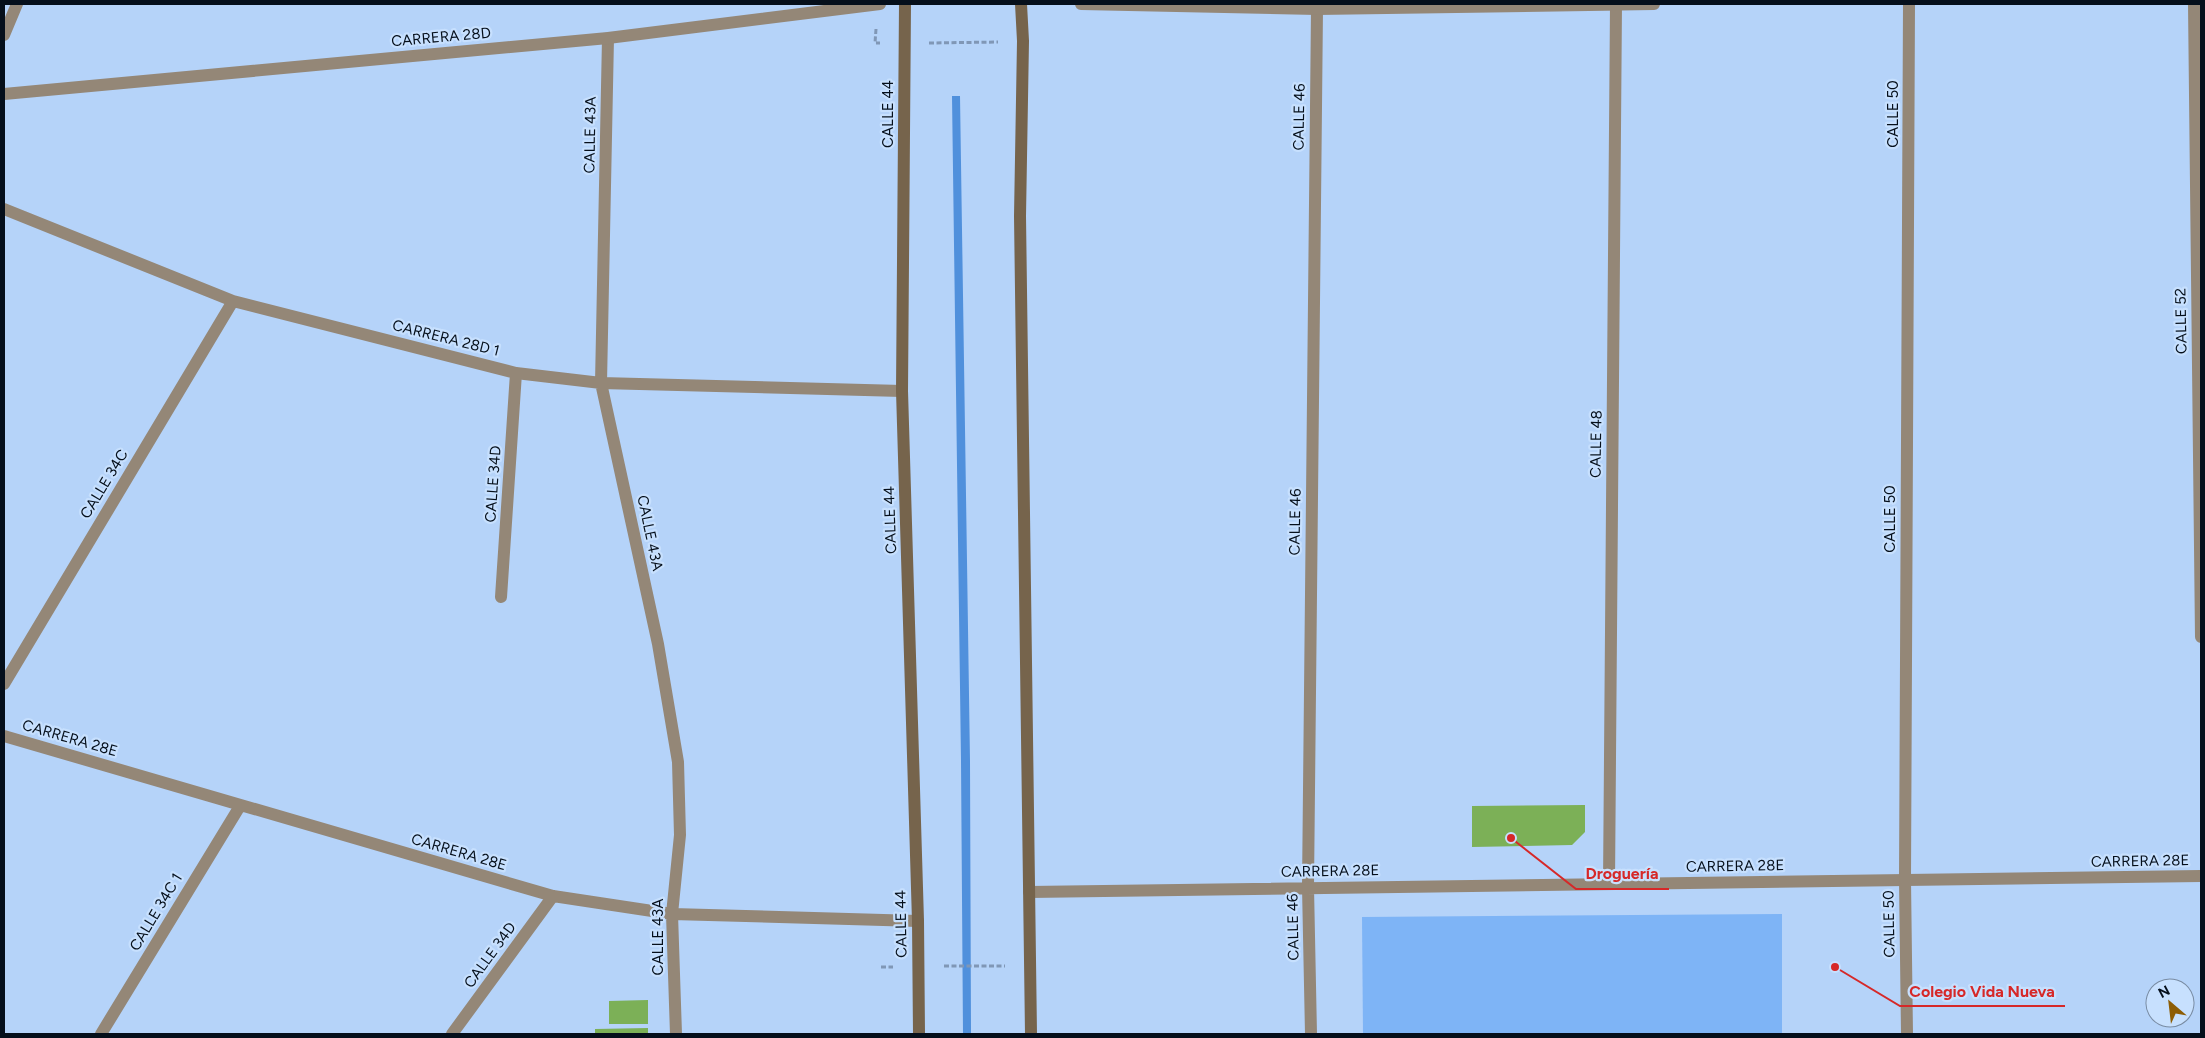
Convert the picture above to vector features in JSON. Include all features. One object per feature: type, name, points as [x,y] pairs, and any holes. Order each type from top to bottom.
[{"type":"main road","name":"CALLE 44","points":[[904,4],[902,390],[918,921],[918,1034]]},
{"type":"main road","points":[[1021,4],[1023,41],[1020,216],[1031,1034]]},
{"type":"street","points":[[4,35],[17,4]]},
{"type":"street","name":"CARRERA 28D","points":[[4,94],[608,38],[880,4]]},
{"type":"street","points":[[1081,4],[1317,9],[1654,4]]},
{"type":"street","name":"CALLE 48","points":[[1609,884],[1616,4]]},
{"type":"street","name":"CALLE 50","points":[[1907,1034],[1904,880],[1910,4]]},
{"type":"street","name":"CALLE 52","points":[[2194,4],[2201,637]]},
{"type":"street","name":"CALLE 46","points":[[1311,1034],[1308,887],[1317,9]]},
{"type":"street","name":"CALLE 43A","points":[[608,38],[601,383],[658,644],[678,762],[680,835],[672,914],[676,1034]]},
{"type":"street","name":"CARRERA 28D 1","points":[[4,210],[233,301],[516,373],[601,383],[902,390]]},
{"type":"street","name":"CALLE 34C","points":[[4,684],[233,301]]},
{"type":"street","name":"CALLE 34D","points":[[501,597],[516,373]]},
{"type":"street","name":"CARRERA 28E","points":[[4,736],[553,896],[672,914],[918,921]]},
{"type":"street","name":"CALLE 34C 1","points":[[101,1034],[240,806]]},
{"type":"street","name":"CARRERA 28E","points":[[1029,892],[2201,876]]},
{"type":"street","name":"CALLE 34D","points":[[452,1034],[553,896]]},
{"type":"path","points":[[905,43],[1023,41]]},
{"type":"path","points":[[951,966],[989,966]]},
{"type":"shaded area","points":[[952,96],[960,96],[970,761],[971,1034],[963,1034]]},
{"type":"shaded area","points":[[1782,914],[1782,1034],[1363,1034],[1362,917]]},
{"type":"building","points":[[1585,805],[1585,832],[1572,845],[1472,847],[1472,806]]},
{"type":"building","points":[[648,1000],[648,1024],[609,1024],[609,1001]]},
{"type":"building","points":[[648,1028],[648,1034],[595,1034],[595,1029]]},
{"type":"place","name":"Droguería","points":[[1511,838]]},
{"type":"place","name":"Colegio Vida Nueva","points":[[1835,967]]}]
